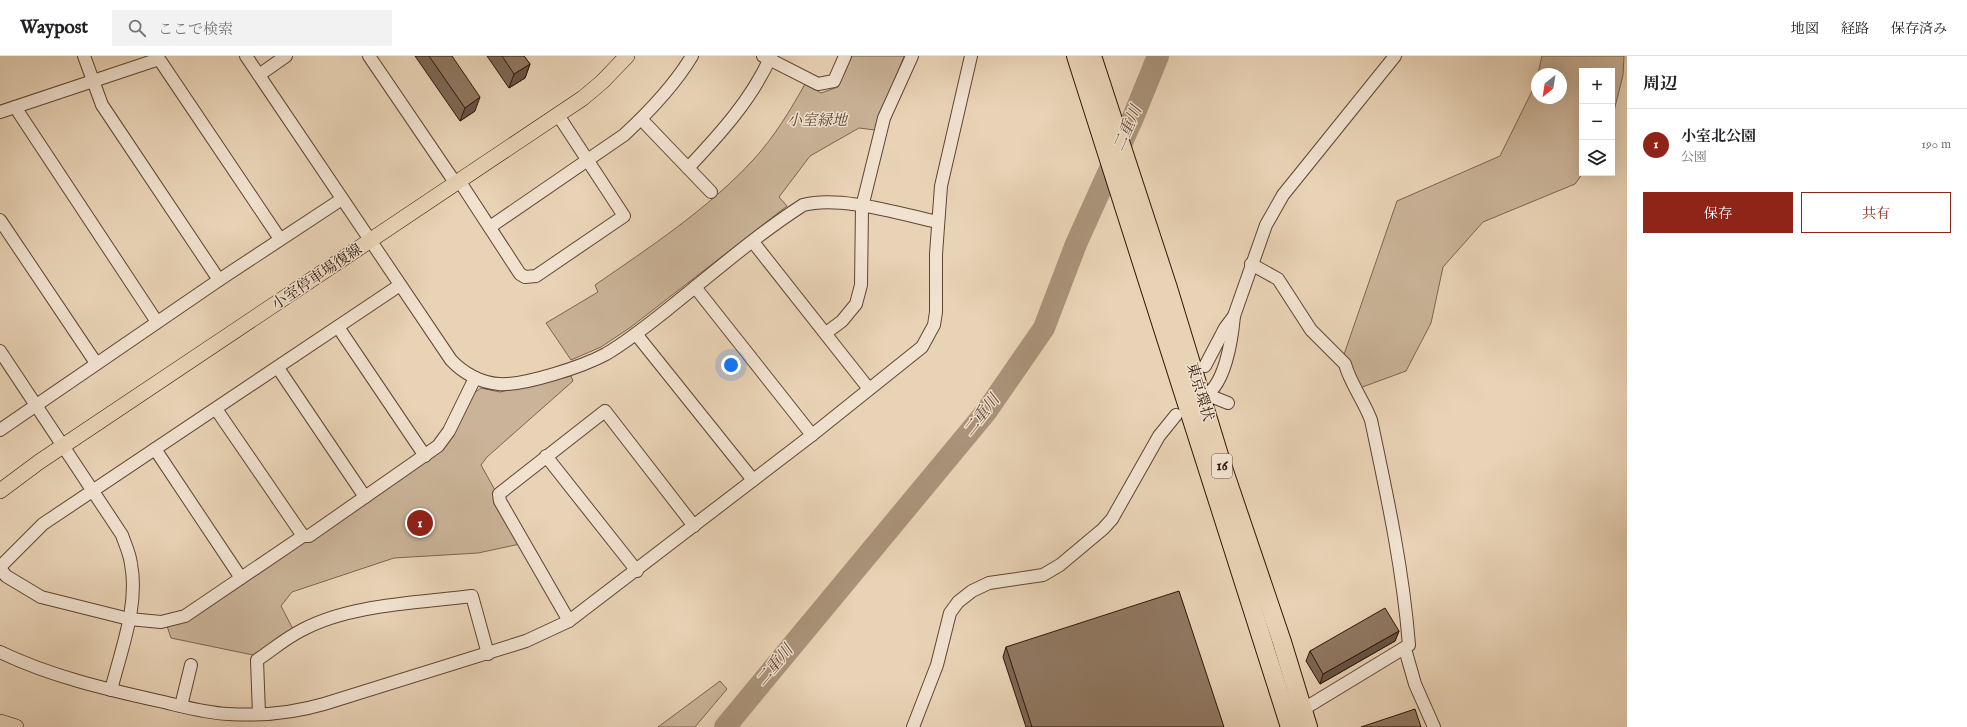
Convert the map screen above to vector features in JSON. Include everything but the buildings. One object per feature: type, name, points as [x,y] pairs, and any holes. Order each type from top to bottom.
[{"type":"highway","name":"東京環状","points":[[1076,56],[1130,221],[1290,727]]},
{"type":"highway","name":"東京環状","points":[[1092,56],[1205,396],[1222,465],[1282,642],[1308,727]]},
{"type":"main road","name":"小室停車場復線","points":[[0,491],[558,115],[602,82],[627,56]]},
{"type":"main road","points":[[0,722],[16,727]]},
{"type":"street","points":[[84,56],[102,105],[219,280]]},
{"type":"street","points":[[246,56],[451,360],[463,371],[475,378],[487,382],[507,384],[570,370],[606,353],[636,334],[753,242],[803,205],[821,201],[862,207],[938,222]]},
{"type":"street","points":[[259,75],[286,56]]},
{"type":"street","points":[[369,56],[490,227],[520,274],[525,277],[536,276],[624,216],[558,115]]},
{"type":"street","points":[[490,227],[624,135],[671,87],[692,56]]},
{"type":"street","points":[[688,168],[727,126],[742,104],[768,57],[818,84],[834,81],[845,56]]},
{"type":"street","points":[[826,334],[842,321],[856,304],[861,285],[862,207],[884,118],[912,56]]},
{"type":"street","points":[[0,652],[25,664],[111,690],[181,706],[227,714],[259,714],[300,711],[488,654],[526,641],[569,621],[637,571],[812,435],[922,347],[934,325],[936,312],[936,254],[941,186],[971,56]]},
{"type":"street","points":[[1228,403],[1205,396],[1220,378],[1232,334],[1234,316],[1251,264],[1266,225],[1283,195],[1395,56]]},
{"type":"street","points":[[0,112],[161,57],[280,239]]},
{"type":"street","points":[[15,107],[157,322]]},
{"type":"street","points":[[641,119],[711,192]]},
{"type":"street","points":[[0,430],[96,363],[342,199]]},
{"type":"street","points":[[0,220],[96,363]]},
{"type":"street","points":[[753,242],[869,389]]},
{"type":"street","points":[[1251,264],[1278,279],[1311,330],[1345,364],[1347,371],[1366,406],[1377,451],[1405,595],[1409,645],[1405,649],[1302,710]]},
{"type":"street","points":[[400,285],[43,524],[0,568],[6,576],[41,597],[129,619],[161,622],[185,616],[303,536],[309,536],[438,446],[449,431],[475,378]]},
{"type":"street","points":[[696,287],[812,435]]},
{"type":"street","points":[[1205,366],[1225,328],[1234,316]]},
{"type":"street","points":[[338,327],[425,456]]},
{"type":"street","points":[[636,334],[754,480]]},
{"type":"street","points":[[0,351],[122,535],[131,563],[134,590],[129,619],[111,690]]},
{"type":"street","points":[[278,368],[365,497]]},
{"type":"street","points":[[216,409],[303,536]]},
{"type":"street","points":[[569,621],[500,501],[499,494],[605,411],[694,526]]},
{"type":"street","points":[[913,727],[937,664],[950,613],[958,602],[972,591],[989,582],[1043,575],[1060,565],[1104,529],[1112,519],[1159,436],[1176,415]]},
{"type":"street","points":[[155,449],[241,578]]},
{"type":"street","points":[[546,456],[637,571]]},
{"type":"street","points":[[259,714],[257,660],[303,630],[331,618],[357,611],[472,596],[488,654]]},
{"type":"street","points":[[1405,649],[1415,684],[1434,727]]},
{"type":"street","points":[[181,706],[191,665]]},
{"type":"green space","name":"小室緑地","points":[[852,56],[904,56],[875,130],[859,128],[810,156],[779,197],[787,206],[631,327],[601,347],[571,360],[546,323],[598,292],[595,285],[698,211],[754,159],[788,114],[805,84],[821,93],[838,87]]},
{"type":"green space","points":[[1542,56],[1624,56],[1623,75],[1615,107],[1615,68],[1579,68],[1579,176],[1581,176],[1575,184],[1483,222],[1443,267],[1431,323],[1406,371],[1357,389],[1340,366],[1397,201],[1500,156],[1531,93],[1531,104],[1567,104],[1567,68],[1539,68]]},
{"type":"green space","points":[[571,376],[573,381],[487,457],[481,465],[496,492],[494,504],[520,544],[478,553],[394,558],[292,592],[281,606],[293,629],[253,655],[171,638],[167,626],[429,459],[474,393],[481,388],[500,392]]},
{"type":"green space","points":[[720,681],[727,689],[695,727],[658,727]]},
{"type":"waterway","name":"二重川","points":[[725,727],[986,412],[1044,328],[1076,244],[1132,120],[1158,56]]},
{"type":"place","name":"小室北公園","points":[[420,523]]}]
